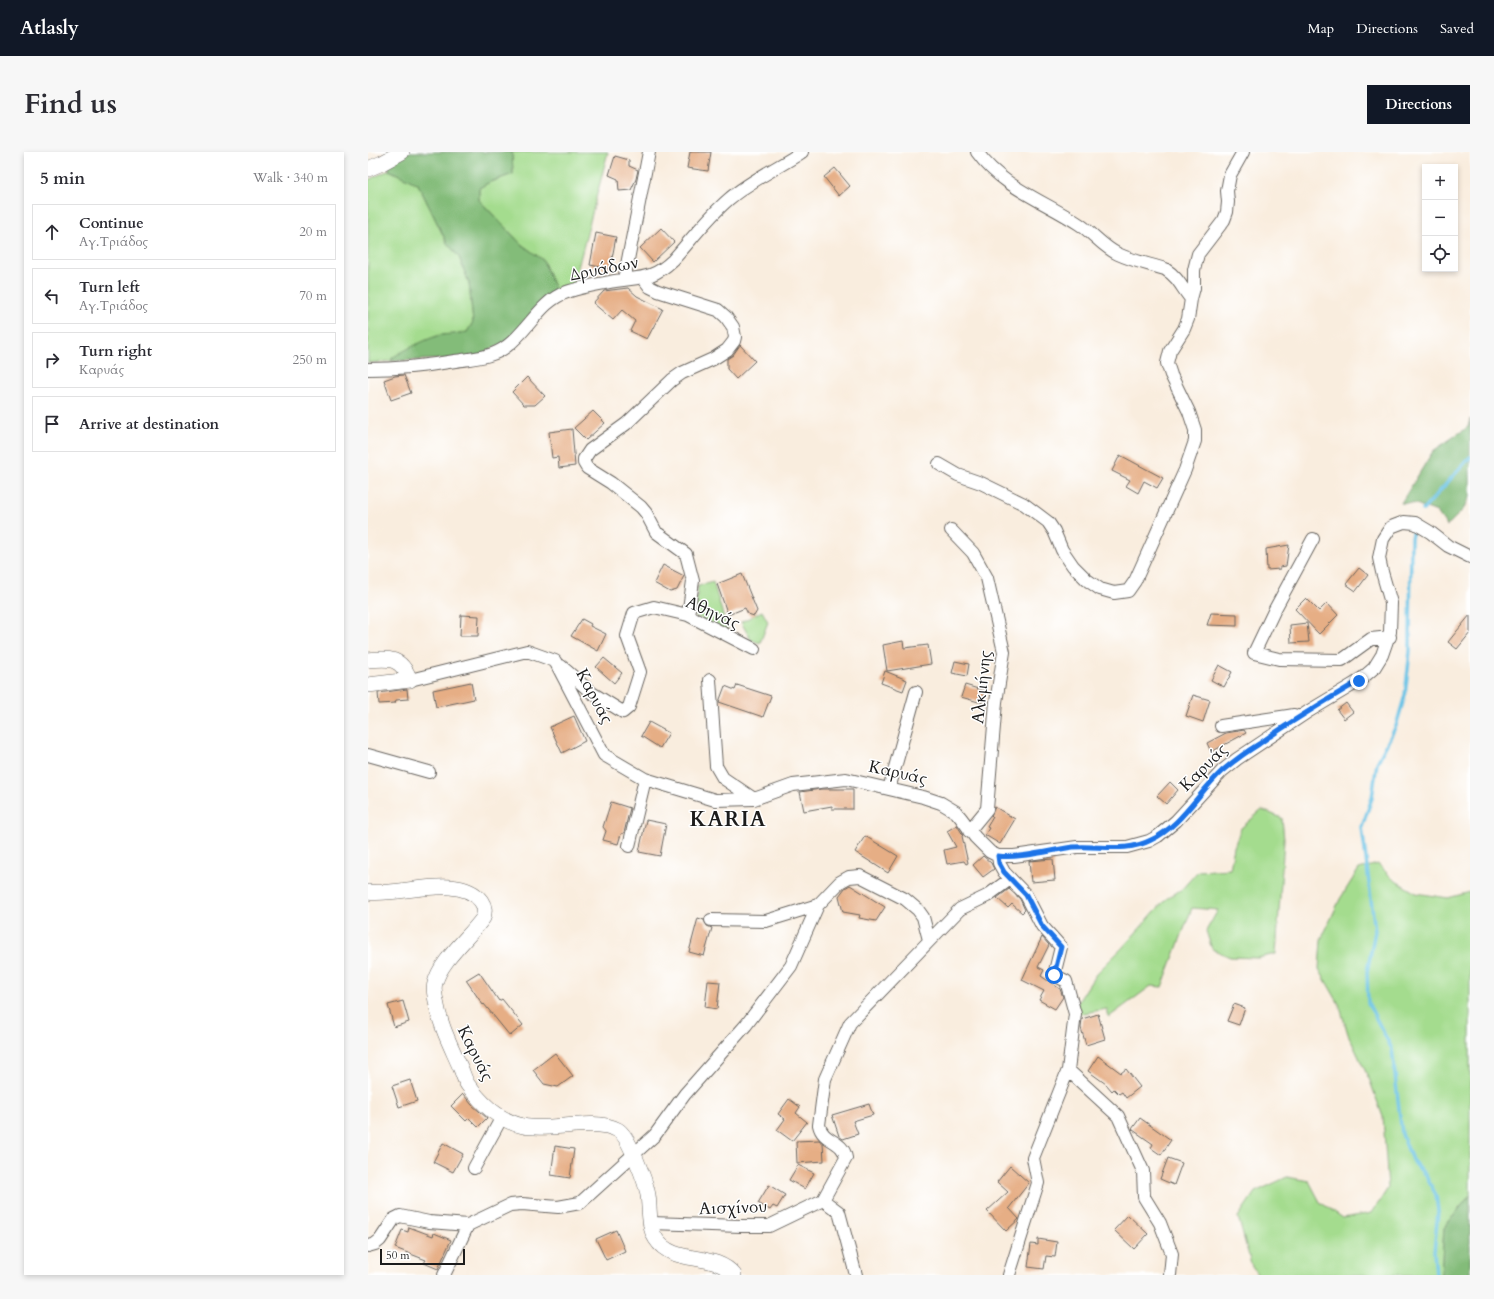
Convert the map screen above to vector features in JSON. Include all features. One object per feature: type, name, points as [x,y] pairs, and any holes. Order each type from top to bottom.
[{"type":"main road","points":[[368,169],[402,152]]},
{"type":"main road","points":[[368,660],[384,658],[396,661],[405,668],[410,680]]},
{"type":"main road","name":"Καρυάς","points":[[368,685],[410,680]]},
{"type":"main road","name":"Καρυάς","points":[[368,892],[423,888],[457,888],[464,889],[472,893],[482,903],[485,909],[483,918],[446,962],[436,980],[434,987],[439,1018],[445,1036],[467,1084],[490,1110],[522,1126],[594,1126],[615,1129],[625,1136],[634,1155],[648,1193],[650,1223],[656,1239],[663,1247],[682,1255],[722,1265],[730,1270],[734,1275]]},
{"type":"street","points":[[624,280],[649,152]]},
{"type":"street","name":"Δρυάδων","points":[[368,369],[418,367],[475,359],[490,355],[502,350],[511,343],[543,307],[560,295],[596,285],[643,278],[656,274],[667,266],[718,209],[736,193],[802,152]]},
{"type":"street","points":[[977,152],[983,161],[1019,190],[1080,224],[1108,248],[1127,258],[1158,267],[1171,274],[1180,282],[1190,299]]},
{"type":"street","points":[[939,464],[958,475],[981,482],[1024,504],[1048,522],[1054,531],[1062,550],[1087,580],[1100,589],[1114,593],[1128,591],[1135,581],[1186,470],[1196,441],[1195,430],[1189,412],[1171,375],[1167,363],[1170,351],[1188,319],[1190,299],[1194,288],[1194,270],[1198,254],[1224,220],[1227,212],[1227,191],[1230,175],[1242,152]]},
{"type":"street","points":[[643,278],[650,287],[658,291],[718,310],[729,321],[734,332],[734,341],[726,350],[676,377],[616,433],[590,450],[584,459],[584,463],[587,468],[641,507],[646,513],[656,532],[686,554],[693,581],[688,615]]},
{"type":"street","points":[[1313,539],[1275,609],[1254,653],[1279,659],[1342,660],[1371,639],[1390,637],[1392,623],[1391,603],[1379,558],[1383,538],[1389,530],[1400,522],[1415,523],[1448,546],[1470,557]]},
{"type":"street","name":"Αλκμήνης","points":[[951,530],[973,553],[987,578],[1004,652],[996,702],[987,809],[969,831]]},
{"type":"street","name":"Αθηνάς","points":[[555,661],[592,693],[623,712],[629,706],[640,672],[627,636],[634,613],[654,607],[688,615],[754,650]]},
{"type":"street","name":"Καρυάς","points":[[410,680],[527,651],[555,661],[604,754],[644,780],[715,800],[754,800],[793,785],[846,779],[941,803],[956,812],[969,831],[990,852],[998,856],[1014,856],[1077,847],[1127,847],[1149,841],[1158,836],[1176,822],[1228,766],[1299,717],[1369,674],[1378,662],[1390,637]]},
{"type":"street","points":[[710,680],[716,766],[723,778],[754,800]]},
{"type":"street","points":[[889,789],[916,692]]},
{"type":"street","points":[[1221,726],[1294,715],[1299,717]]},
{"type":"street","points":[[368,755],[429,772]]},
{"type":"street","points":[[629,846],[644,780]]},
{"type":"street","points":[[998,856],[1001,867],[1029,900],[1042,926],[1061,947],[1054,975],[1066,981],[1075,1014],[1068,1070],[1034,1158],[1038,1183],[1009,1275]]},
{"type":"street","points":[[368,1246],[375,1244],[380,1240],[394,1219],[400,1216],[429,1222],[468,1225],[510,1205],[522,1204],[558,1207],[580,1203],[656,1135],[685,1094],[746,1025],[791,966],[818,904],[840,882],[849,877],[860,876],[897,894],[913,905],[923,917],[929,940]]},
{"type":"street","points":[[856,1275],[839,1212],[823,1200],[846,1158],[845,1151],[840,1145],[824,1136],[819,1126],[825,1079],[850,1023],[960,908],[988,896],[1010,879]]},
{"type":"street","points":[[711,920],[766,921],[818,904]]},
{"type":"street","points":[[1068,1070],[1118,1116],[1143,1170],[1144,1197],[1160,1223],[1172,1254],[1170,1275]]},
{"type":"street","points":[[474,1168],[502,1117]]},
{"type":"street","name":"Αισχίνου","points":[[650,1223],[768,1226],[823,1200]]},
{"type":"street","points":[[444,1275],[468,1225]]},
{"type":"green space","points":[[387,152],[512,152],[513,174],[490,182],[479,188],[479,200],[521,244],[543,260],[557,295],[514,338],[474,358],[392,361],[392,358],[430,338],[441,335],[467,332],[473,322],[469,283],[459,257],[447,243],[418,184],[389,170]]},
{"type":"green space","points":[[512,152],[608,152],[574,283],[575,288],[557,295],[543,260],[521,244],[479,200],[479,188],[490,182],[513,174]]},
{"type":"green space","points":[[389,170],[418,184],[447,243],[459,257],[469,283],[473,322],[467,332],[455,335],[440,335],[392,358],[392,361],[368,363],[368,180]]},
{"type":"green space","points":[[1470,419],[1470,497],[1463,510],[1447,526],[1437,512],[1416,504],[1401,503],[1433,451],[1468,427]]},
{"type":"green space","points":[[713,582],[728,631],[695,616],[698,586]]},
{"type":"green space","points":[[762,611],[768,622],[760,643],[751,640],[741,622]]},
{"type":"green space","points":[[1262,810],[1282,818],[1284,840],[1276,954],[1258,958],[1230,957],[1212,949],[1206,931],[1218,910],[1192,908],[1162,987],[1151,986],[1109,1017],[1107,1009],[1078,1014],[1076,1005],[1096,974],[1123,947],[1166,899],[1182,889],[1198,871],[1230,869],[1234,847],[1241,828]]},
{"type":"green space","points":[[1378,864],[1394,880],[1416,893],[1448,898],[1470,892],[1470,1195],[1444,1228],[1441,1275],[1258,1275],[1252,1267],[1238,1217],[1255,1192],[1287,1177],[1309,1181],[1320,1202],[1343,1218],[1372,1213],[1388,1188],[1383,1117],[1370,1081],[1348,1034],[1339,1004],[1319,969],[1321,940],[1340,899],[1359,869]]},
{"type":"green space","points":[[1470,1195],[1470,1275],[1441,1275],[1444,1228]]},
{"type":"building","points":[[690,152],[711,152],[708,171],[687,168]]},
{"type":"building","points":[[615,156],[629,160],[629,166],[638,170],[631,190],[619,191],[618,179],[609,175]]},
{"type":"building","points":[[835,168],[850,186],[839,196],[824,177]]},
{"type":"building","points":[[661,228],[674,242],[653,262],[640,248]]},
{"type":"building","points":[[596,233],[616,237],[610,269],[590,265]]},
{"type":"building","points":[[628,288],[637,296],[663,309],[647,339],[630,331],[635,321],[622,310],[613,320],[593,303],[604,291]]},
{"type":"building","points":[[740,345],[755,361],[736,379],[727,369],[727,359],[733,355]]},
{"type":"building","points":[[404,375],[411,393],[391,400],[384,380],[395,376]]},
{"type":"building","points":[[527,377],[545,396],[535,405],[524,405],[512,392]]},
{"type":"building","points":[[593,411],[605,423],[586,440],[574,428]]},
{"type":"building","points":[[572,429],[575,466],[559,468],[558,457],[552,458],[549,432]]},
{"type":"building","points":[[1120,455],[1163,478],[1157,488],[1144,481],[1138,493],[1126,486],[1130,480],[1112,471]]},
{"type":"building","points":[[1289,545],[1286,566],[1280,567],[1280,569],[1267,570],[1266,549]]},
{"type":"building","points":[[663,565],[684,576],[677,590],[670,592],[654,583]]},
{"type":"building","points":[[1359,568],[1368,575],[1356,591],[1346,584]]},
{"type":"building","points":[[742,574],[757,611],[754,616],[748,614],[745,608],[728,615],[717,584]]},
{"type":"building","points":[[1306,598],[1319,611],[1327,603],[1338,615],[1319,634],[1295,609]]},
{"type":"building","points":[[1211,613],[1237,614],[1237,626],[1207,625]]},
{"type":"building","points":[[461,615],[479,616],[478,636],[460,636]]},
{"type":"building","points":[[1470,615],[1470,633],[1457,649],[1448,642]]},
{"type":"building","points":[[582,619],[591,624],[590,626],[606,634],[598,651],[571,636]]},
{"type":"building","points":[[1307,623],[1309,642],[1291,643],[1290,625]]},
{"type":"building","points":[[903,641],[904,648],[928,645],[931,664],[887,671],[883,645]]},
{"type":"building","points":[[604,658],[622,673],[614,683],[596,667]]},
{"type":"building","points":[[955,661],[969,664],[967,676],[952,673]]},
{"type":"building","points":[[1219,665],[1232,672],[1224,687],[1211,680]]},
{"type":"building","points":[[885,671],[907,680],[903,691],[881,683]]},
{"type":"building","points":[[471,682],[474,699],[436,707],[433,690]]},
{"type":"building","points":[[737,685],[771,696],[763,717],[719,702],[725,686],[735,690]]},
{"type":"building","points":[[965,685],[985,691],[982,703],[961,697]]},
{"type":"building","points":[[407,689],[408,699],[396,700],[395,703],[379,704],[378,693]]},
{"type":"building","points":[[1193,695],[1210,700],[1203,722],[1186,716]]},
{"type":"building","points":[[1346,703],[1353,712],[1344,719],[1337,710]]},
{"type":"building","points":[[574,716],[585,741],[562,753],[550,727]]},
{"type":"building","points":[[649,722],[669,733],[660,748],[641,736]]},
{"type":"building","points":[[1244,730],[1246,733],[1211,752],[1207,743],[1226,733]]},
{"type":"building","points":[[1170,782],[1178,790],[1166,804],[1157,796]]},
{"type":"building","points":[[821,789],[853,789],[853,809],[832,809],[832,806],[804,811],[800,792]]},
{"type":"building","points":[[611,802],[630,808],[624,833],[621,834],[618,844],[603,840],[606,831],[603,827]]},
{"type":"building","points":[[995,807],[1015,819],[1000,844],[985,835],[989,828],[987,827],[993,817],[991,815]]},
{"type":"building","points":[[646,820],[666,824],[660,856],[639,852]]},
{"type":"building","points":[[957,825],[963,835],[968,863],[966,864],[964,861],[947,864],[944,850],[956,847],[947,831]]},
{"type":"building","points":[[865,836],[898,856],[888,873],[855,852]]},
{"type":"building","points":[[983,856],[991,863],[994,869],[983,877],[973,865]]},
{"type":"building","points":[[1053,859],[1055,880],[1031,882],[1029,861]]},
{"type":"building","points":[[850,885],[885,907],[876,921],[859,918],[860,915],[843,912],[839,896],[845,888]]},
{"type":"building","points":[[1009,889],[1020,899],[1025,910],[1022,913],[1012,904],[1008,908],[997,898]]},
{"type":"building","points":[[698,918],[704,920],[707,926],[712,928],[704,956],[689,952]]},
{"type":"building","points":[[1042,937],[1049,945],[1038,967],[1044,970],[1041,976],[1060,989],[1063,997],[1055,1009],[1039,1000],[1044,991],[1022,980]]},
{"type":"building","points":[[479,972],[499,1001],[502,999],[523,1025],[510,1036],[484,1004],[483,1005],[466,980]]},
{"type":"building","points":[[708,981],[720,982],[717,1009],[705,1007]]},
{"type":"building","points":[[403,1001],[409,1022],[394,1027],[388,1005]]},
{"type":"building","points":[[1234,1004],[1245,1008],[1239,1025],[1227,1021]]},
{"type":"building","points":[[1098,1014],[1105,1039],[1086,1045],[1081,1028],[1082,1019]]},
{"type":"building","points":[[555,1053],[573,1076],[558,1087],[544,1084],[533,1070]]},
{"type":"building","points":[[1098,1056],[1121,1073],[1126,1069],[1140,1087],[1126,1098],[1122,1092],[1119,1094],[1114,1089],[1112,1091],[1106,1084],[1088,1071]]},
{"type":"building","points":[[410,1080],[417,1101],[399,1107],[392,1086]]},
{"type":"building","points":[[463,1094],[472,1105],[487,1118],[478,1127],[469,1118],[466,1121],[451,1106]]},
{"type":"building","points":[[789,1099],[800,1107],[796,1113],[807,1122],[792,1141],[777,1130],[785,1119],[778,1114]]},
{"type":"building","points":[[869,1104],[873,1115],[853,1121],[858,1134],[843,1139],[839,1136],[832,1115]]},
{"type":"building","points":[[1140,1118],[1171,1140],[1161,1155],[1151,1148],[1153,1144],[1132,1129]]},
{"type":"building","points":[[819,1140],[823,1143],[824,1161],[797,1163],[796,1141]]},
{"type":"building","points":[[443,1143],[463,1154],[453,1172],[433,1162]]},
{"type":"building","points":[[555,1146],[574,1149],[570,1178],[551,1175]]},
{"type":"building","points":[[1168,1158],[1182,1163],[1174,1185],[1160,1179]]},
{"type":"building","points":[[798,1165],[814,1173],[805,1189],[789,1180]]},
{"type":"building","points":[[1010,1166],[1029,1183],[1009,1208],[1019,1219],[1006,1231],[987,1211],[1008,1192],[997,1182]]},
{"type":"building","points":[[769,1185],[785,1195],[777,1208],[773,1206],[770,1210],[758,1203]]},
{"type":"building","points":[[1128,1215],[1148,1234],[1134,1249],[1114,1230]]},
{"type":"building","points":[[409,1227],[433,1236],[434,1233],[451,1240],[438,1269],[424,1263],[426,1260],[395,1248],[402,1230],[408,1232]]},
{"type":"building","points":[[616,1230],[625,1251],[606,1260],[596,1239]]},
{"type":"building","points":[[1038,1239],[1057,1242],[1055,1257],[1046,1256],[1044,1269],[1028,1267],[1031,1244],[1038,1245]]},
{"type":"waterway","points":[[1423,510],[1470,457]]},
{"type":"waterway","points":[[1414,526],[1411,538],[1410,651],[1405,695],[1396,726],[1377,763],[1372,798],[1362,827],[1375,931],[1367,972],[1368,1003],[1392,1049],[1402,1134],[1412,1160],[1426,1176],[1436,1195],[1438,1211],[1434,1252],[1436,1275]]},
{"type":"district","name":"KARIA","points":[[728,819]]},
{"type":"route","points":[[1054,975],[1061,947],[1042,926],[1026,895],[1004,872],[999,863],[998,856],[1014,856],[1077,847],[1127,847],[1149,841],[1171,827],[1222,771],[1237,759],[1308,711],[1359,681]]}]
